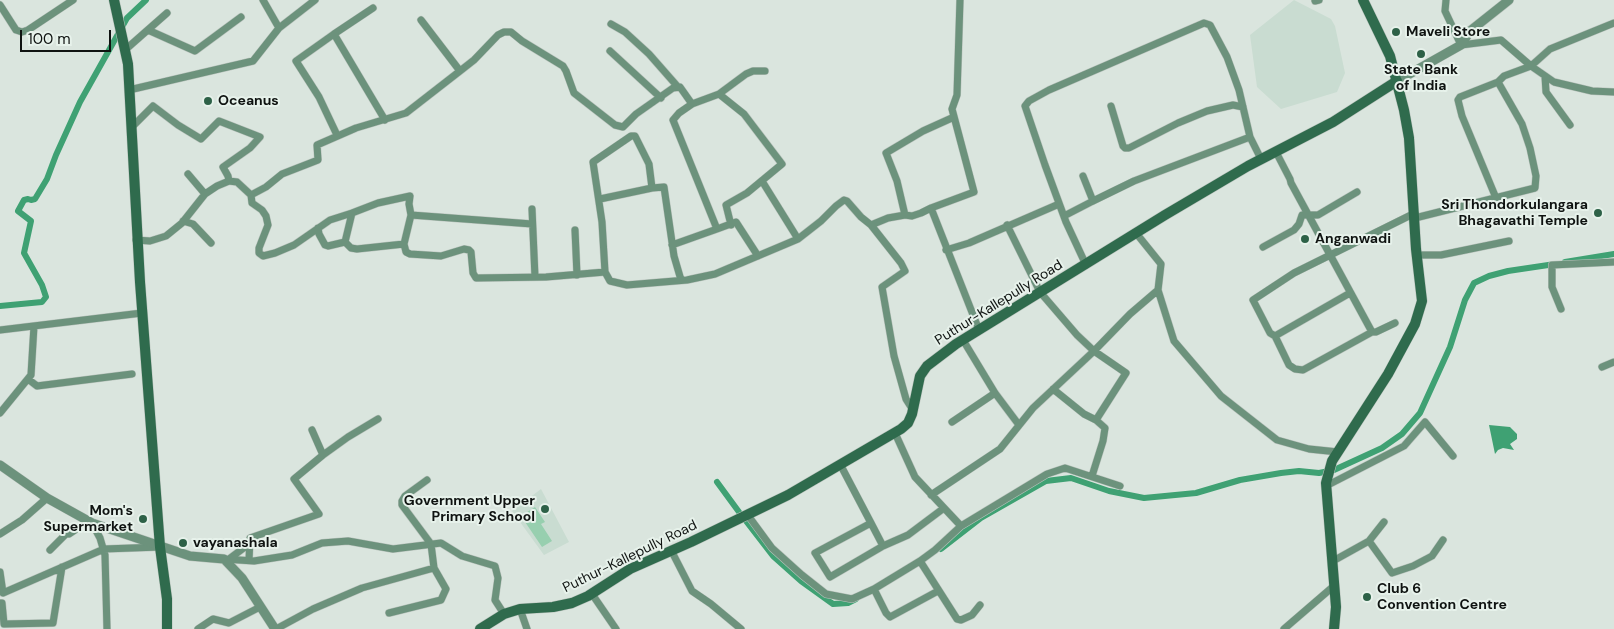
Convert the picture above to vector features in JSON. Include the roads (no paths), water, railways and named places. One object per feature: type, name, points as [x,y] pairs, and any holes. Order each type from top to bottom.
[{"type":"main road","points":[[114,0],[128,64],[142,313],[160,547],[167,600],[167,629]]},
{"type":"main road","points":[[1334,629],[1336,607],[1334,561],[1326,484],[1332,461],[1388,374],[1415,324],[1422,301],[1409,138],[1404,110],[1390,56],[1363,0]]},
{"type":"main road","name":"Puthur-Kallepully Road","points":[[480,629],[504,614],[520,609],[553,607],[572,603],[592,594],[630,568],[788,495],[895,432],[908,423],[920,376],[928,366],[963,340],[1136,233],[1261,159],[1341,117],[1397,80]]},
{"type":"street","points":[[0,5],[16,30],[22,32],[74,0]]},
{"type":"street","points":[[263,0],[279,28]]},
{"type":"street","points":[[129,90],[253,61],[279,28],[315,0]]},
{"type":"street","points":[[871,225],[888,218],[921,214],[931,208],[974,192],[952,109],[957,96],[960,0]]},
{"type":"street","points":[[1446,0],[1446,11],[1461,45]]},
{"type":"street","points":[[1461,45],[1470,31],[1509,0]]},
{"type":"street","points":[[337,135],[319,97],[296,61],[373,8]]},
{"type":"street","points":[[125,49],[167,13]]},
{"type":"street","points":[[148,30],[195,51],[241,17]]},
{"type":"street","points":[[421,20],[460,71]]},
{"type":"street","points":[[1086,265],[1059,204],[1025,106],[1029,101],[1049,90],[1204,23],[1210,25],[1227,56],[1239,90],[1250,137],[1261,159]]},
{"type":"street","points":[[1496,198],[1462,116],[1458,100],[1460,97],[1466,93],[1498,82],[1504,76],[1531,66],[1550,49],[1614,23]]},
{"type":"street","points":[[611,24],[625,32],[649,54],[680,87],[692,104]]},
{"type":"street","points":[[251,195],[266,187],[282,174],[318,160],[317,145],[337,135],[406,113],[460,71],[498,35],[504,32],[511,32],[522,41],[563,66],[574,93],[615,125],[623,127],[636,114],[673,88],[678,87]]},
{"type":"street","points":[[334,34],[385,120]]},
{"type":"street","points":[[1397,80],[1461,45],[1501,40],[1531,66],[1554,82],[1592,91],[1614,92]]},
{"type":"street","points":[[610,51],[660,98]]},
{"type":"street","points":[[717,229],[673,120],[692,104],[719,94],[746,74],[753,71],[765,71]]},
{"type":"street","points":[[1545,76],[1546,92],[1570,125]]},
{"type":"street","points":[[1395,323],[1372,332],[1303,370],[1295,370],[1289,365],[1275,336],[1270,333],[1253,300],[1294,273],[1415,215],[1534,188],[1536,176],[1522,124],[1498,82]]},
{"type":"street","points":[[719,94],[744,114],[782,164],[762,181],[726,205],[731,224]]},
{"type":"street","points":[[1111,106],[1122,146],[1125,148],[1129,148],[1178,123],[1208,111],[1233,105],[1243,107]]},
{"type":"street","points":[[131,128],[154,106],[178,125],[201,139],[219,121],[260,137],[250,148],[223,167],[229,181]]},
{"type":"street","points":[[905,215],[897,181],[886,153],[923,131],[954,117]]},
{"type":"street","points":[[652,188],[648,164],[636,136],[631,136],[593,162],[600,199],[605,272],[610,281],[627,285],[681,280],[715,274],[798,239],[836,206],[844,200],[847,201],[871,225],[902,263],[905,271],[882,287],[894,356],[906,399],[912,410]]},
{"type":"street","points":[[1064,216],[1134,181],[1250,137]]},
{"type":"street","points":[[1276,152],[1372,332]]},
{"type":"street","points":[[188,174],[205,194]]},
{"type":"street","points":[[1084,176],[1093,201]]},
{"type":"street","points":[[137,240],[150,241],[166,236],[184,221],[205,194],[229,181],[237,182],[251,195],[252,203],[262,210],[266,216],[268,225],[259,248],[259,252],[263,256],[294,245],[330,220],[352,214],[378,203],[410,196],[410,215],[404,244],[406,252],[410,254],[440,256],[469,250],[471,252],[473,273],[476,278],[535,277],[605,272]]},
{"type":"street","points":[[762,181],[798,239]]},
{"type":"street","points":[[600,199],[664,187],[672,245],[681,280]]},
{"type":"street","points":[[1263,247],[1294,230],[1299,224],[1302,215],[1318,215],[1357,192]]},
{"type":"street","points":[[946,250],[969,243],[1059,204]]},
{"type":"street","points":[[931,208],[978,330]]},
{"type":"street","points":[[532,209],[535,277]]},
{"type":"street","points":[[345,242],[352,214]]},
{"type":"street","points":[[410,215],[532,224]]},
{"type":"street","points":[[184,221],[193,224],[211,243]]},
{"type":"street","points":[[672,245],[736,222],[758,256]]},
{"type":"street","points":[[1007,225],[1040,292],[1077,335],[1094,351],[1126,373],[1096,420]]},
{"type":"street","points":[[318,228],[325,245],[345,242]]},
{"type":"street","points":[[575,230],[577,275]]},
{"type":"street","points":[[1136,233],[1161,264],[1158,290],[1174,342],[1221,396],[1277,440],[1308,449],[1338,452]]},
{"type":"street","points":[[1417,255],[1441,254],[1509,241]]},
{"type":"street","points":[[345,242],[351,248],[357,249],[404,244]]},
{"type":"street","points":[[1561,309],[1552,287],[1552,265],[1614,262]]},
{"type":"street","points":[[931,495],[1000,449],[1033,408],[1094,351],[1130,314],[1158,290]]},
{"type":"street","points":[[1275,336],[1350,293]]},
{"type":"street","points":[[0,330],[142,313]]},
{"type":"street","points":[[0,413],[31,375],[34,326]]},
{"type":"street","points":[[963,340],[995,393],[1020,425]]},
{"type":"street","points":[[1602,367],[1614,362]]},
{"type":"street","points":[[28,379],[37,386],[132,374]]},
{"type":"street","points":[[1052,389],[1105,428],[1092,476]]},
{"type":"street","points":[[952,422],[995,393]]},
{"type":"street","points":[[249,560],[250,538],[319,514],[294,479],[348,437],[378,419]]},
{"type":"street","points":[[1326,484],[1404,446],[1424,422],[1453,456]]},
{"type":"street","points":[[312,430],[324,455]]},
{"type":"street","points":[[895,432],[915,477],[961,526]]},
{"type":"street","points":[[840,464],[883,546]]},
{"type":"street","points":[[1,468],[47,498],[89,521],[190,556],[249,560],[292,555],[322,543],[348,541],[393,549],[441,543],[462,556],[495,566],[498,578],[496,600],[504,614]]},
{"type":"street","points":[[748,514],[772,548],[802,575],[826,594],[852,600],[920,561],[936,550],[961,526],[1047,474],[1064,468],[1120,486]]},
{"type":"street","points":[[389,613],[441,600],[446,589],[434,568],[430,544],[402,505],[405,496],[427,480]]},
{"type":"street","points":[[0,534],[22,520],[47,498]]},
{"type":"street","points":[[871,523],[815,553],[830,577],[883,546],[908,535],[944,508]]},
{"type":"street","points":[[89,521],[100,538],[104,549],[107,629]]},
{"type":"street","points":[[50,550],[66,534],[89,521]]},
{"type":"street","points":[[1334,561],[1368,541],[1384,522]]},
{"type":"street","points":[[1368,541],[1392,573],[1413,566],[1432,556],[1443,540]]},
{"type":"street","points":[[226,559],[249,544]]},
{"type":"street","points":[[0,572],[3,593],[104,549],[160,547]]},
{"type":"street","points":[[671,550],[692,591],[741,629]]},
{"type":"street","points":[[226,559],[242,578],[276,629],[313,609],[362,588],[434,568]]},
{"type":"street","points":[[920,561],[958,620],[972,615],[980,605]]},
{"type":"street","points":[[0,603],[2,603],[4,624],[53,623],[62,567]]},
{"type":"street","points":[[1284,629],[1335,585]]},
{"type":"street","points":[[874,589],[890,617],[938,591]]},
{"type":"street","points":[[592,594],[616,629]]},
{"type":"street","points":[[198,629],[213,620],[229,623],[260,607]]},
{"type":"street","points":[[520,609],[527,629]]},
{"type":"waterway","points":[[0,306],[42,302],[46,297],[42,285],[24,253],[31,221],[18,211],[24,200],[35,199],[47,179],[80,102],[127,18],[146,0]]},
{"type":"waterway","points":[[1565,262],[1614,254]]},
{"type":"waterway","points":[[941,549],[981,518],[1046,481],[1071,478],[1109,491],[1144,498],[1196,493],[1240,480],[1281,473],[1299,471],[1319,473],[1334,470],[1382,448],[1402,434],[1420,413],[1450,347],[1465,300],[1474,283],[1489,276],[1508,271],[1555,264]]},
{"type":"waterway","points":[[717,482],[739,512]]},
{"type":"waterway","points":[[746,521],[773,556],[801,581],[833,604],[848,603],[856,599]]},
{"type":"place","name":"Maveli Store","points":[[1396,32]]},
{"type":"place","name":"State Bank of India","points":[[1421,54]]},
{"type":"place","name":"Oceanus","points":[[208,101]]},
{"type":"place","name":"Sri Thondorkulangara Bhagavathi Temple","points":[[1598,213]]},
{"type":"place","name":"Anganwadi","points":[[1305,239]]},
{"type":"place","name":"Government Upper Primary School","points":[[545,509]]},
{"type":"place","name":"Mom's Supermarket","points":[[143,519]]},
{"type":"place","name":"vayanashala","points":[[183,543]]},
{"type":"place","name":"Club 6 Convention Centre","points":[[1367,597]]}]
